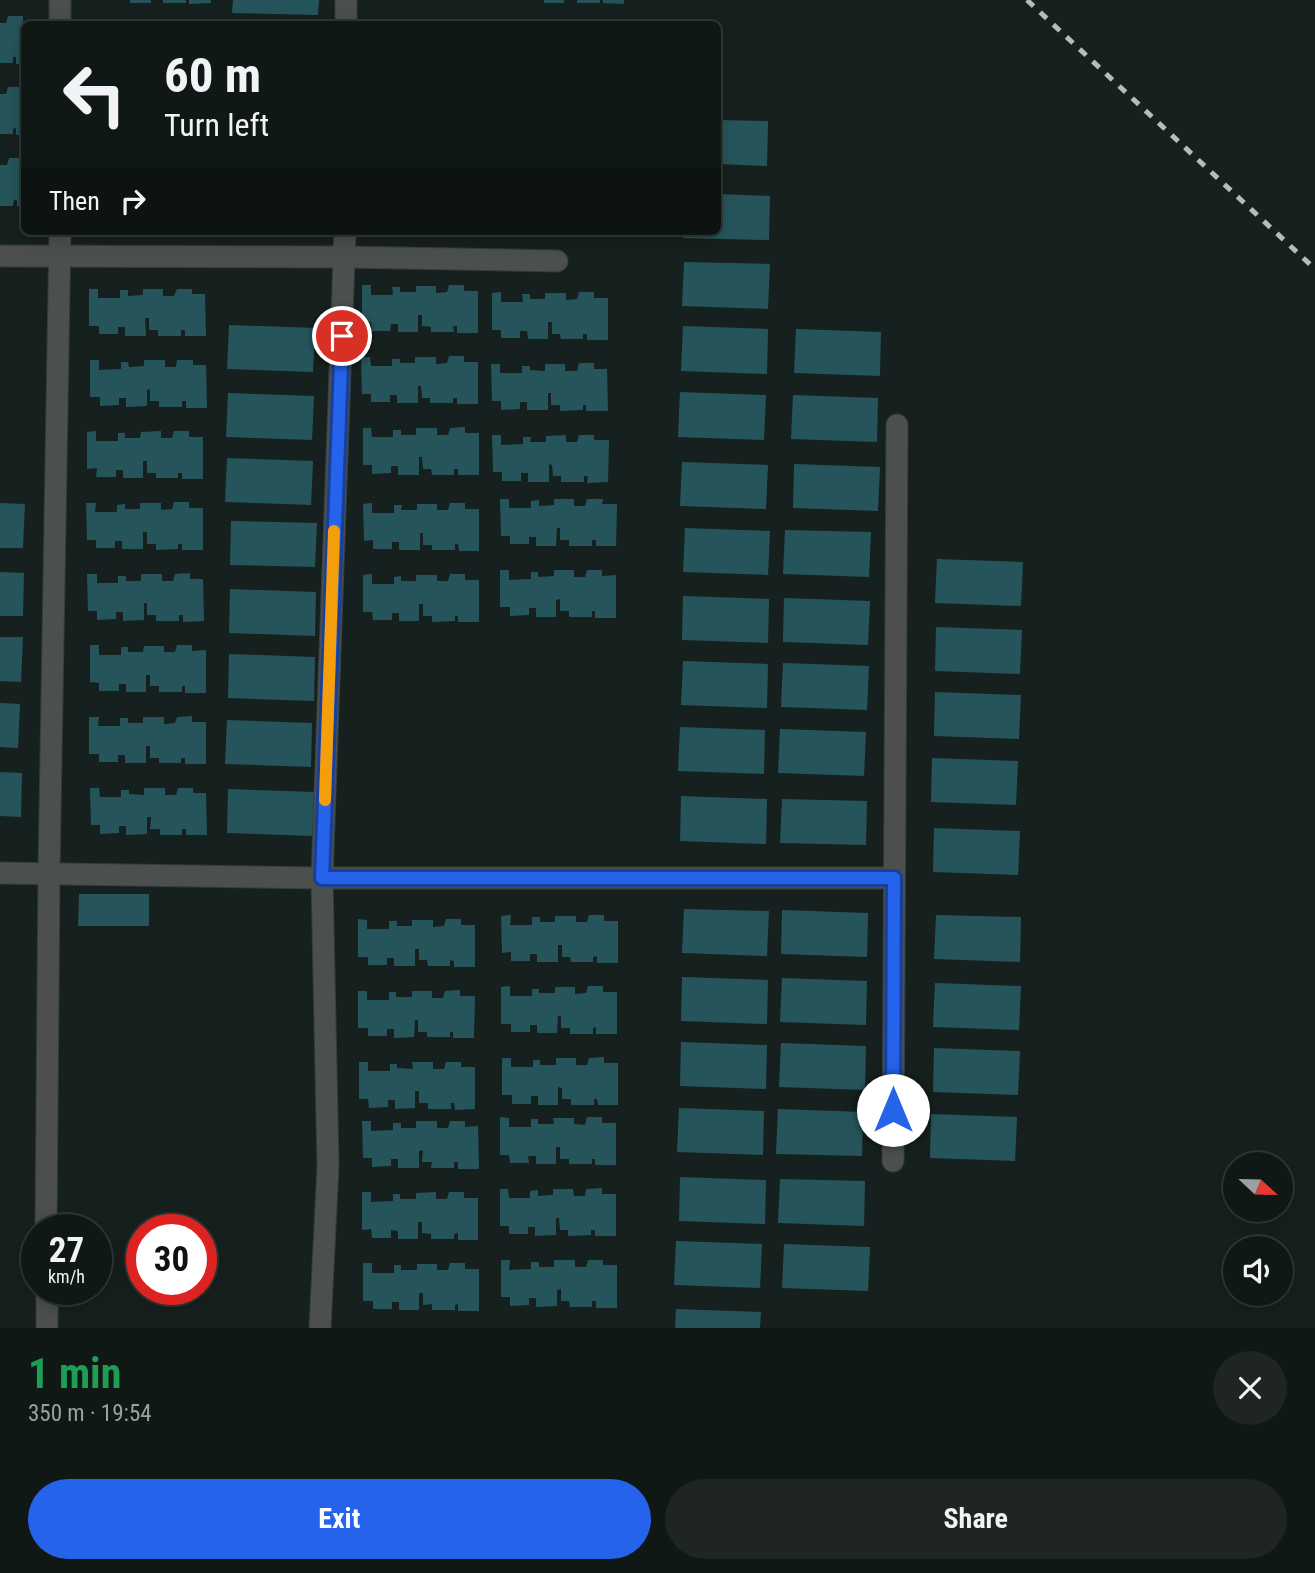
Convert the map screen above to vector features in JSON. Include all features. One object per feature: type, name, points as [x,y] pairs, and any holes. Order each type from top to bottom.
[{"type":"street","points":[[60,0],[60,21]]},
{"type":"street","points":[[346,0],[346,21]]},
{"type":"street","points":[[46,1214],[60,235]]},
{"type":"street","points":[[320,1328],[328,1166],[322,878],[345,235]]},
{"type":"street","points":[[0,256],[557,261]]},
{"type":"street","points":[[893,1161],[897,425]]},
{"type":"street","points":[[0,873],[322,878],[894,878]]},
{"type":"street","points":[[47,1305],[47,1328]]},
{"type":"building","points":[[130,0],[151,0],[151,3],[130,3]]},
{"type":"building","points":[[163,0],[186,0],[186,3],[163,3]]},
{"type":"building","points":[[189,0],[211,0],[211,3],[189,4]]},
{"type":"building","points":[[233,0],[319,0],[318,15],[232,13]]},
{"type":"building","points":[[544,0],[564,0],[564,3],[544,3]]},
{"type":"building","points":[[577,0],[600,0],[600,3],[577,3]]},
{"type":"building","points":[[603,0],[624,0],[624,4],[603,3]]},
{"type":"building","points":[[8,16],[23,16],[21,64],[16,64],[16,57],[13,57],[13,63],[0,63],[0,23],[6,23]]},
{"type":"building","points":[[8,87],[21,87],[21,135],[16,135],[16,128],[13,129],[13,134],[0,134],[0,94],[6,94]]},
{"type":"building","points":[[721,120],[768,121],[767,166],[721,164]]},
{"type":"building","points":[[9,158],[21,158],[21,206],[17,206],[17,200],[14,200],[13,206],[0,206],[0,165],[7,165]]},
{"type":"building","points":[[721,194],[770,196],[769,240],[683,238],[683,235],[721,235]]},
{"type":"building","points":[[684,262],[770,264],[768,309],[682,306]]},
{"type":"building","points":[[362,285],[371,285],[371,295],[393,295],[392,287],[400,287],[400,292],[416,292],[416,286],[436,286],[436,293],[447,292],[449,285],[464,285],[464,291],[478,291],[478,333],[457,333],[457,326],[453,326],[454,332],[431,332],[431,327],[422,326],[422,315],[418,315],[418,332],[398,332],[398,324],[391,324],[390,331],[372,331],[371,322],[362,323]]},
{"type":"building","points":[[89,289],[98,289],[98,298],[120,298],[120,290],[128,290],[128,296],[143,295],[143,289],[163,289],[163,296],[174,296],[177,289],[192,289],[192,294],[205,294],[206,336],[185,336],[185,330],[181,330],[181,336],[158,336],[158,330],[149,330],[149,318],[145,318],[146,336],[125,336],[125,327],[118,327],[118,334],[99,334],[99,326],[89,326]]},
{"type":"building","points":[[501,292],[501,302],[523,302],[522,294],[530,294],[530,299],[545,299],[545,293],[566,293],[566,300],[577,299],[579,292],[594,292],[594,298],[608,298],[608,340],[587,340],[587,334],[583,334],[583,339],[561,339],[560,334],[552,334],[552,322],[548,322],[548,339],[528,339],[527,331],[520,331],[520,338],[501,338],[501,330],[492,330],[492,293]]},
{"type":"building","points":[[229,325],[315,328],[313,372],[227,369]]},
{"type":"building","points":[[683,326],[768,329],[767,374],[681,371]]},
{"type":"building","points":[[796,329],[881,332],[880,376],[794,373]]},
{"type":"building","points":[[449,356],[464,356],[464,362],[478,362],[478,404],[457,404],[457,398],[453,398],[453,403],[430,403],[430,398],[422,398],[421,386],[418,386],[418,403],[397,403],[397,395],[390,395],[390,402],[371,402],[371,394],[362,394],[361,357],[370,357],[371,366],[392,366],[392,359],[400,359],[400,363],[415,363],[415,357],[436,357],[436,364],[447,363]]},
{"type":"building","points":[[90,360],[99,360],[99,370],[121,369],[121,362],[128,362],[129,367],[144,366],[144,360],[165,360],[165,367],[176,367],[177,360],[193,360],[193,365],[206,365],[207,408],[186,408],[186,401],[182,401],[182,407],[159,407],[159,401],[150,401],[150,389],[147,390],[147,406],[126,407],[126,398],[119,398],[119,405],[100,406],[100,397],[90,397]]},
{"type":"building","points":[[579,363],[594,363],[594,369],[607,369],[608,411],[586,411],[586,405],[583,405],[583,410],[560,411],[560,405],[551,405],[551,393],[548,393],[548,410],[527,410],[527,402],[520,402],[520,409],[501,410],[501,401],[492,401],[491,364],[500,364],[500,373],[522,373],[522,366],[530,366],[530,370],[545,371],[545,364],[565,364],[565,371],[577,371]]},
{"type":"building","points":[[680,392],[766,395],[764,440],[678,437]]},
{"type":"building","points":[[228,393],[314,396],[312,440],[226,437]]},
{"type":"building","points":[[793,395],[878,398],[877,442],[791,439]]},
{"type":"building","points":[[465,427],[465,433],[479,433],[479,475],[458,475],[458,469],[454,469],[454,475],[432,475],[431,469],[423,469],[422,457],[419,457],[419,475],[398,475],[398,466],[391,466],[391,473],[372,474],[372,465],[363,465],[363,428],[371,428],[372,437],[393,437],[393,430],[401,430],[401,435],[416,435],[416,428],[437,428],[437,435],[448,435],[450,428]]},
{"type":"building","points":[[96,431],[96,441],[118,441],[118,433],[125,433],[125,438],[140,438],[141,432],[161,431],[161,438],[172,438],[174,431],[189,431],[189,437],[203,437],[203,479],[182,479],[182,473],[178,473],[178,478],[156,478],[156,473],[147,473],[147,461],[143,461],[143,478],[123,478],[123,470],[116,470],[116,477],[96,477],[97,468],[87,469],[87,432]]},
{"type":"building","points":[[492,435],[501,435],[501,445],[523,444],[523,437],[531,437],[530,442],[546,442],[546,436],[566,435],[566,442],[577,442],[579,435],[594,435],[594,440],[609,440],[608,482],[587,483],[588,476],[584,476],[584,482],[561,482],[561,476],[553,476],[552,465],[549,464],[549,482],[528,482],[528,473],[521,473],[521,481],[502,481],[502,472],[493,472]]},
{"type":"building","points":[[227,458],[313,461],[311,505],[225,502]]},
{"type":"building","points":[[682,462],[768,465],[766,509],[680,506]]},
{"type":"building","points":[[794,464],[880,467],[878,511],[793,508]]},
{"type":"building","points":[[500,499],[509,499],[509,508],[531,508],[531,501],[539,500],[539,506],[554,505],[554,499],[574,499],[574,506],[585,506],[587,499],[603,499],[602,504],[617,504],[616,546],[596,546],[596,540],[592,540],[592,546],[569,546],[569,540],[560,540],[560,528],[557,528],[556,546],[536,546],[536,537],[529,537],[529,544],[510,544],[510,536],[501,536]]},
{"type":"building","points":[[174,502],[189,502],[189,508],[203,508],[203,550],[182,550],[182,544],[178,544],[178,549],[156,550],[156,544],[147,544],[147,532],[143,532],[143,549],[122,549],[122,541],[115,541],[115,548],[96,548],[96,540],[87,540],[86,503],[96,503],[95,512],[117,512],[117,505],[125,504],[125,509],[140,509],[140,503],[161,503],[161,510],[172,509]]},
{"type":"building","points":[[0,503],[25,504],[23,548],[0,548]]},
{"type":"building","points":[[372,503],[372,513],[394,513],[394,505],[402,505],[401,510],[417,510],[417,504],[437,504],[437,510],[448,510],[450,503],[465,503],[465,509],[479,509],[479,551],[459,551],[458,544],[455,544],[455,550],[432,550],[432,545],[423,545],[423,533],[420,533],[420,550],[399,550],[399,542],[392,542],[392,549],[373,549],[373,540],[364,541],[363,504]]},
{"type":"building","points":[[231,521],[317,523],[315,567],[230,565]]},
{"type":"building","points":[[685,528],[770,531],[768,575],[683,572]]},
{"type":"building","points":[[785,530],[871,532],[869,577],[783,574]]},
{"type":"building","points":[[937,559],[1023,562],[1021,606],[935,603]]},
{"type":"building","points":[[500,570],[509,570],[509,580],[531,579],[531,572],[538,572],[538,577],[554,576],[554,570],[574,570],[574,577],[585,577],[587,570],[602,570],[602,576],[616,575],[616,618],[595,618],[595,611],[592,611],[592,617],[569,617],[569,611],[560,611],[560,599],[556,600],[556,617],[536,617],[536,608],[529,608],[529,615],[510,616],[510,607],[500,607]]},
{"type":"building","points":[[0,572],[24,573],[23,616],[0,616]]},
{"type":"building","points":[[190,573],[190,579],[203,579],[204,621],[183,622],[183,615],[179,615],[179,621],[156,621],[156,615],[147,615],[147,603],[144,603],[144,620],[123,621],[123,612],[116,612],[116,619],[97,620],[97,611],[88,611],[87,574],[97,574],[97,583],[118,583],[118,576],[126,576],[126,581],[141,581],[141,574],[162,574],[162,581],[173,581],[175,574]]},
{"type":"building","points":[[372,574],[372,584],[394,584],[394,577],[401,576],[401,581],[416,581],[416,575],[437,575],[437,581],[448,581],[450,574],[465,574],[465,580],[479,580],[479,622],[458,622],[458,616],[455,616],[455,621],[432,622],[432,616],[423,616],[423,604],[419,604],[419,621],[399,621],[399,613],[392,613],[392,620],[373,620],[372,612],[363,612],[363,575]]},
{"type":"building","points":[[230,589],[316,592],[315,636],[229,633]]},
{"type":"building","points":[[683,596],[769,599],[768,643],[682,640]]},
{"type":"building","points":[[784,598],[870,601],[868,645],[783,642]]},
{"type":"building","points":[[936,627],[1022,630],[1020,674],[935,671]]},
{"type":"building","points":[[0,637],[23,637],[21,682],[0,681]]},
{"type":"building","points":[[90,645],[99,645],[99,655],[121,655],[121,647],[128,647],[128,652],[143,652],[144,646],[164,646],[164,652],[175,652],[177,645],[192,645],[192,651],[206,650],[206,693],[185,693],[185,686],[182,686],[182,692],[159,692],[159,686],[150,686],[150,675],[146,675],[146,692],[126,692],[126,684],[119,684],[119,691],[99,691],[99,683],[90,682]]},
{"type":"building","points":[[229,654],[315,657],[314,701],[228,698]]},
{"type":"building","points":[[683,661],[768,664],[767,708],[681,705]]},
{"type":"building","points":[[783,663],[869,666],[867,710],[781,707]]},
{"type":"building","points":[[935,692],[1021,695],[1019,739],[934,736]]},
{"type":"building","points":[[0,703],[20,704],[18,748],[0,747]]},
{"type":"building","points":[[192,716],[192,722],[206,722],[206,764],[185,764],[185,758],[181,758],[181,763],[159,763],[159,758],[150,758],[150,746],[146,746],[146,763],[125,763],[125,755],[118,755],[118,762],[99,762],[99,754],[89,754],[89,717],[99,717],[98,726],[120,726],[120,718],[128,718],[128,723],[143,723],[143,717],[164,717],[164,724],[175,723],[177,717]]},
{"type":"building","points":[[227,720],[312,723],[311,767],[225,764]]},
{"type":"building","points":[[680,727],[765,730],[764,774],[678,771]]},
{"type":"building","points":[[780,729],[866,732],[864,776],[778,773]]},
{"type":"building","points":[[932,758],[1018,761],[1016,805],[931,802]]},
{"type":"building","points":[[0,772],[22,773],[21,817],[0,816]]},
{"type":"building","points":[[90,788],[99,788],[100,797],[121,797],[121,790],[129,790],[129,794],[144,795],[144,788],[165,788],[165,795],[176,795],[178,788],[193,788],[193,793],[206,793],[207,835],[186,835],[186,829],[182,829],[182,835],[160,835],[160,829],[150,829],[151,817],[147,817],[147,834],[126,835],[126,826],[119,826],[119,833],[100,834],[100,825],[91,825]]},
{"type":"building","points":[[228,789],[315,792],[313,836],[227,833]]},
{"type":"building","points":[[681,796],[767,799],[766,844],[680,841]]},
{"type":"building","points":[[782,799],[867,801],[866,845],[780,843]]},
{"type":"building","points":[[934,828],[1020,831],[1018,875],[933,872]]},
{"type":"building","points":[[79,894],[149,894],[149,926],[78,926]]},
{"type":"building","points":[[684,909],[769,911],[767,956],[682,953]]},
{"type":"building","points":[[782,910],[868,913],[867,957],[781,954]]},
{"type":"building","points":[[511,915],[510,925],[532,925],[532,917],[540,917],[540,922],[555,922],[555,916],[576,916],[576,922],[587,922],[589,915],[604,915],[604,921],[618,921],[618,963],[597,963],[597,956],[593,957],[593,962],[571,962],[570,957],[562,957],[562,945],[558,945],[558,962],[537,962],[537,954],[530,954],[530,961],[511,961],[511,952],[502,953],[501,916]]},
{"type":"building","points":[[936,915],[1021,917],[1020,962],[934,959]]},
{"type":"building","points":[[358,919],[367,920],[367,929],[389,929],[389,921],[397,921],[397,926],[412,926],[412,920],[433,920],[433,927],[444,926],[446,919],[461,919],[461,925],[475,925],[475,967],[454,967],[454,961],[450,960],[450,966],[428,966],[427,960],[419,960],[419,949],[415,949],[415,966],[394,966],[394,958],[387,958],[387,965],[368,965],[368,957],[358,957]]},
{"type":"building","points":[[682,977],[768,980],[767,1024],[681,1021]]},
{"type":"building","points":[[782,978],[867,981],[866,1025],[780,1022]]},
{"type":"building","points":[[935,983],[1021,986],[1019,1030],[933,1027]]},
{"type":"building","points":[[510,986],[510,996],[532,996],[532,989],[539,989],[539,993],[555,993],[555,987],[575,987],[575,994],[586,993],[588,986],[603,986],[603,992],[617,992],[617,1034],[596,1034],[596,1027],[593,1028],[593,1034],[570,1034],[570,1028],[561,1028],[561,1016],[558,1016],[557,1033],[537,1033],[537,1025],[530,1025],[530,1032],[511,1032],[511,1024],[501,1024],[501,987]]},
{"type":"building","points":[[460,990],[460,996],[475,996],[474,1038],[453,1038],[453,1032],[450,1032],[450,1037],[427,1037],[427,1032],[418,1032],[418,1020],[415,1020],[414,1037],[394,1038],[394,1029],[387,1029],[387,1036],[368,1036],[368,1028],[358,1028],[358,991],[367,991],[367,1000],[389,1000],[389,992],[396,992],[396,997],[412,997],[412,991],[432,991],[432,998],[443,998],[445,991]]},
{"type":"building","points":[[681,1042],[767,1045],[766,1089],[680,1086]]},
{"type":"building","points":[[781,1043],[866,1046],[865,1090],[779,1087]]},
{"type":"building","points":[[934,1048],[1020,1051],[1018,1095],[933,1092]]},
{"type":"building","points":[[604,1057],[604,1063],[618,1063],[618,1105],[598,1105],[597,1099],[594,1099],[594,1105],[571,1105],[571,1099],[562,1099],[562,1088],[558,1087],[558,1105],[538,1105],[538,1096],[531,1096],[531,1104],[512,1104],[512,1095],[502,1095],[502,1058],[511,1058],[511,1067],[533,1067],[533,1060],[540,1060],[540,1065],[556,1065],[556,1058],[576,1058],[576,1065],[587,1065],[589,1058]]},
{"type":"building","points":[[359,1062],[368,1062],[368,1071],[390,1071],[390,1064],[397,1064],[397,1068],[413,1069],[412,1062],[433,1062],[433,1069],[444,1069],[446,1062],[461,1062],[461,1067],[475,1067],[475,1109],[455,1110],[454,1103],[451,1103],[451,1109],[428,1109],[428,1103],[419,1103],[419,1091],[415,1091],[415,1108],[395,1109],[395,1100],[388,1100],[388,1107],[369,1108],[368,1099],[359,1099]]},
{"type":"building","points":[[679,1108],[764,1111],[763,1155],[677,1152]]},
{"type":"building","points":[[778,1109],[863,1112],[862,1156],[776,1154]]},
{"type":"building","points":[[931,1114],[1017,1117],[1015,1161],[930,1158]]},
{"type":"building","points":[[500,1117],[509,1118],[509,1127],[531,1127],[531,1119],[538,1119],[538,1124],[554,1124],[553,1118],[574,1118],[574,1124],[585,1125],[587,1117],[602,1117],[602,1123],[616,1123],[616,1165],[595,1165],[595,1159],[592,1159],[592,1164],[569,1164],[569,1159],[560,1159],[560,1147],[556,1147],[556,1164],[536,1164],[536,1156],[528,1156],[529,1163],[510,1163],[509,1155],[500,1155]]},
{"type":"building","points":[[362,1121],[371,1121],[371,1131],[393,1130],[393,1123],[401,1123],[401,1128],[416,1128],[416,1121],[437,1121],[437,1128],[448,1128],[450,1121],[465,1121],[465,1127],[478,1126],[479,1169],[458,1169],[458,1162],[454,1162],[454,1168],[431,1168],[432,1162],[422,1162],[423,1150],[419,1151],[419,1168],[398,1168],[398,1159],[391,1159],[391,1166],[372,1167],[372,1158],[363,1158]]},
{"type":"building","points":[[680,1177],[766,1180],[765,1224],[679,1221]]},
{"type":"building","points":[[780,1179],[865,1181],[864,1226],[778,1223]]},
{"type":"building","points":[[602,1188],[602,1194],[616,1194],[616,1236],[595,1236],[595,1230],[591,1230],[591,1235],[568,1236],[568,1230],[560,1230],[559,1218],[556,1218],[556,1235],[535,1236],[535,1227],[528,1227],[528,1234],[509,1234],[509,1226],[500,1226],[500,1189],[508,1189],[509,1198],[530,1198],[530,1191],[538,1190],[538,1196],[553,1195],[553,1189],[573,1189],[574,1196],[585,1196],[586,1189]]},
{"type":"building","points":[[362,1192],[371,1192],[371,1202],[393,1201],[393,1194],[400,1194],[400,1199],[416,1199],[416,1193],[436,1192],[436,1199],[447,1199],[449,1192],[464,1192],[464,1198],[478,1198],[478,1240],[458,1240],[458,1233],[454,1234],[454,1239],[431,1239],[431,1234],[422,1233],[422,1222],[418,1222],[418,1239],[398,1239],[398,1231],[391,1230],[391,1238],[372,1238],[371,1229],[362,1230]]},
{"type":"building","points":[[676,1241],[762,1244],[760,1288],[674,1285]]},
{"type":"building","points":[[784,1244],[870,1247],[868,1291],[782,1288]]},
{"type":"building","points":[[501,1260],[510,1260],[509,1270],[531,1269],[531,1262],[539,1262],[539,1267],[554,1267],[554,1260],[575,1260],[575,1267],[586,1267],[588,1260],[603,1260],[603,1265],[617,1265],[617,1308],[596,1308],[596,1301],[592,1301],[592,1307],[570,1307],[569,1301],[561,1301],[561,1289],[557,1290],[557,1306],[536,1307],[536,1298],[529,1298],[529,1305],[510,1306],[510,1297],[501,1297]]},
{"type":"building","points":[[363,1263],[372,1263],[372,1273],[394,1273],[394,1265],[401,1265],[401,1270],[417,1270],[417,1264],[437,1264],[437,1270],[448,1270],[450,1263],[465,1263],[465,1269],[479,1269],[479,1311],[458,1311],[458,1304],[455,1305],[455,1310],[432,1310],[432,1304],[423,1305],[423,1293],[419,1293],[419,1310],[399,1310],[399,1302],[392,1302],[392,1309],[373,1309],[373,1301],[363,1301]]},
{"type":"building","points":[[676,1309],[761,1312],[760,1328],[675,1328]]},
{"type":"railway","points":[[1027,0],[1315,269]]},
{"type":"slow traffic","points":[[325,800],[334,531]]},
{"type":"route","points":[[342,336],[322,878],[894,878],[893,1110]]}]
